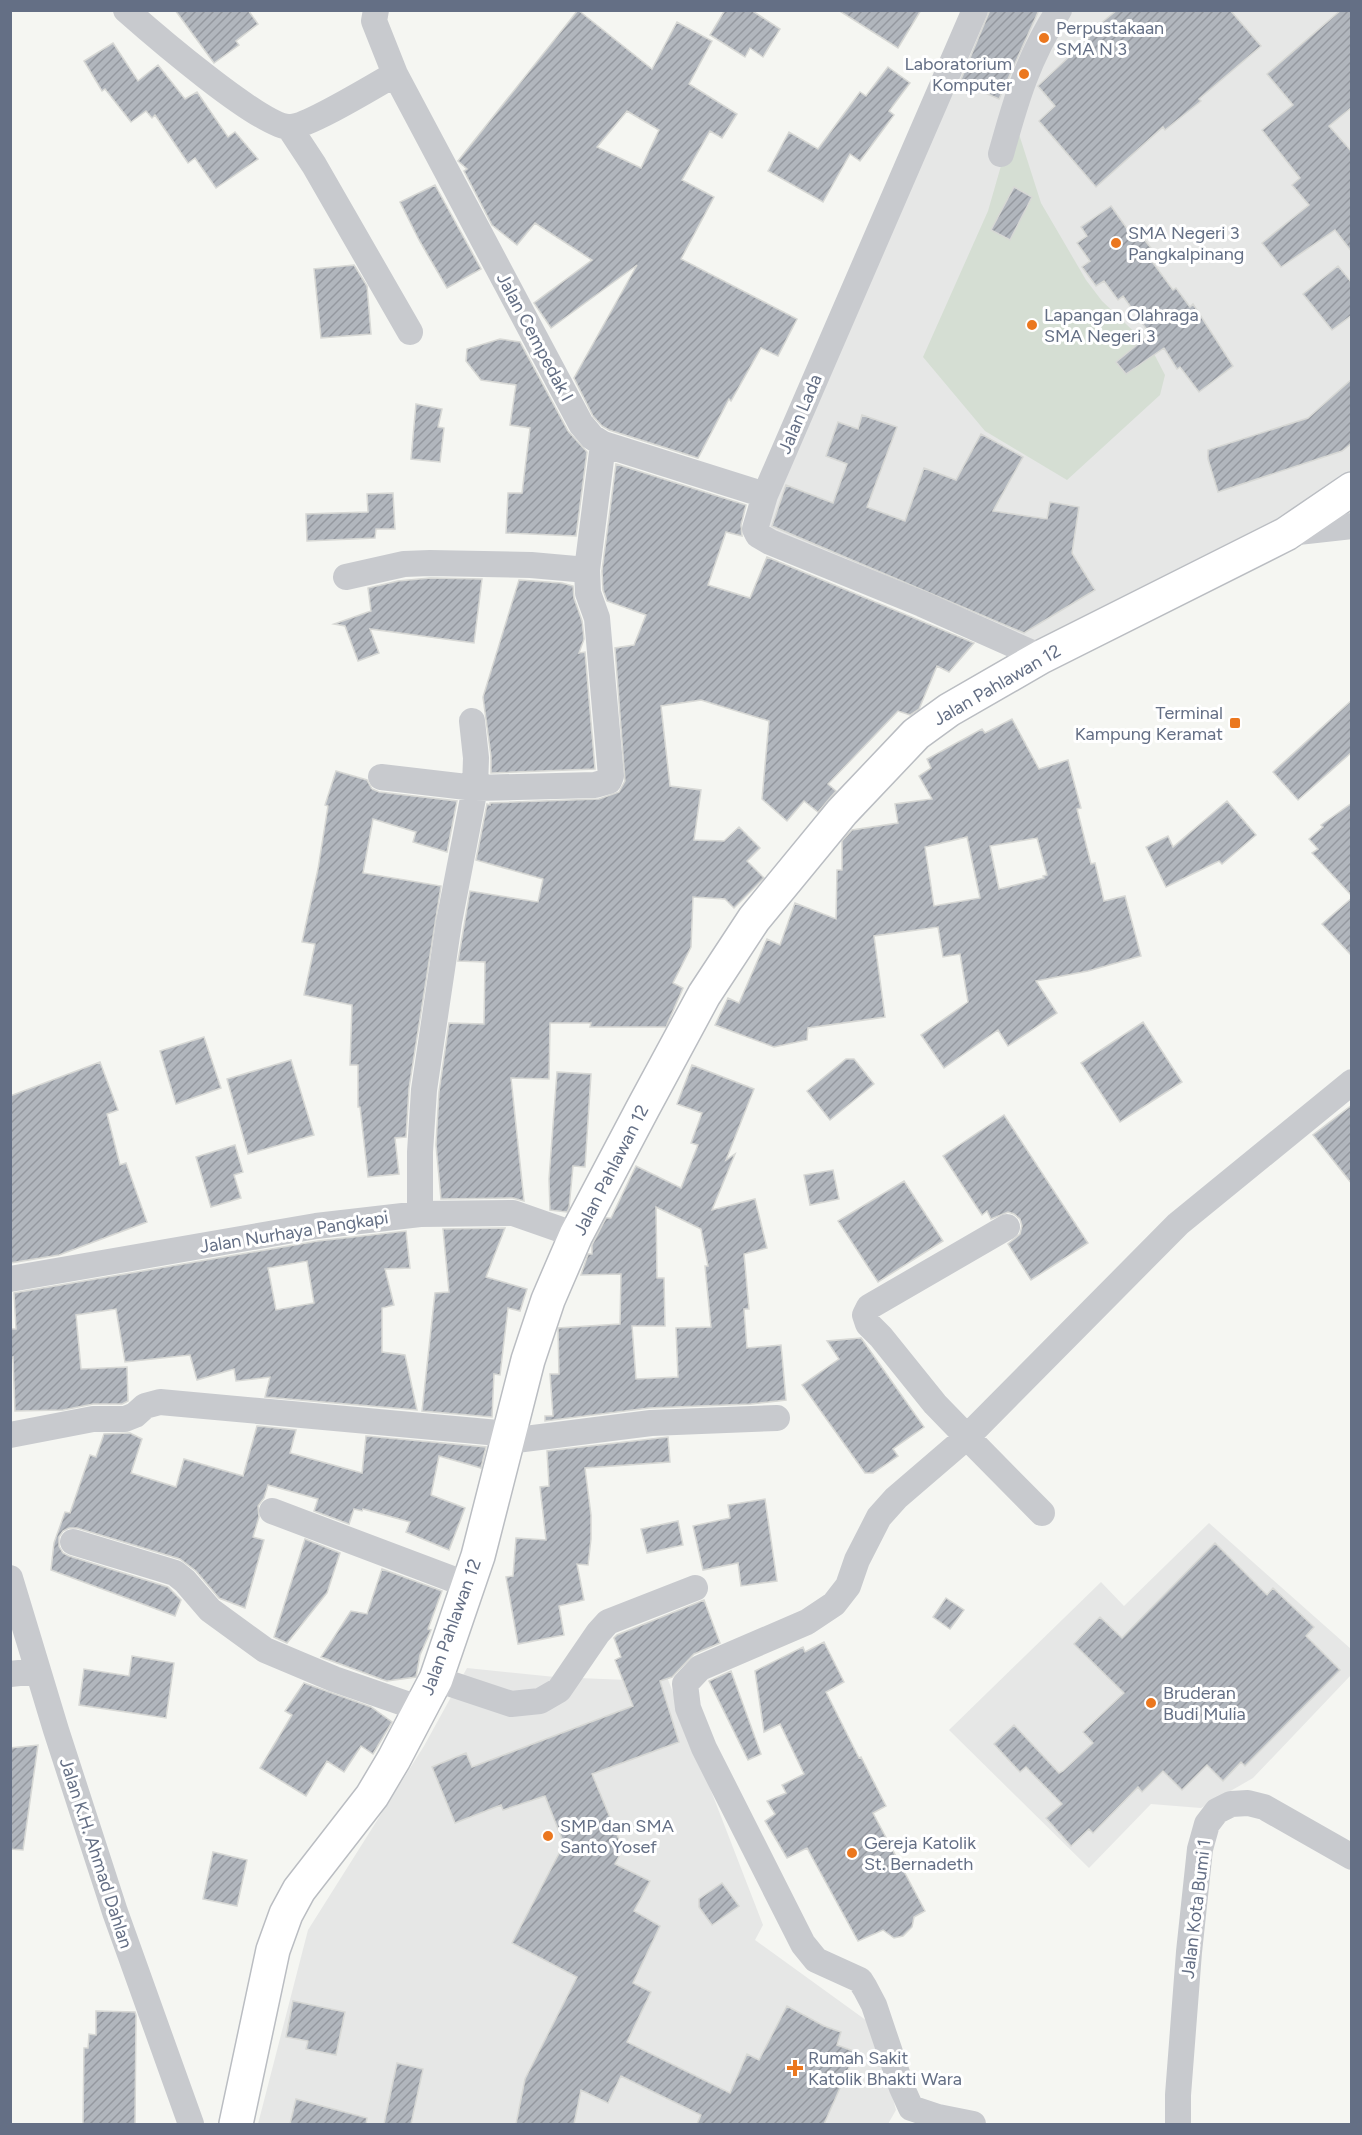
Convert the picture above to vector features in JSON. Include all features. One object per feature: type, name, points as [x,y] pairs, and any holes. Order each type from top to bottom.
[{"type":"main road","name":"Jalan Pahlawan 12","points":[[236,2124],[271,1958],[286,1914],[299,1890],[372,1796],[436,1678],[468,1585],[528,1359],[548,1300],[576,1235],[704,995],[754,919],[842,812],[916,734],[949,710],[1041,657],[1286,534],[1352,489]]},
{"type":"street","points":[[126,10],[184,59],[264,119],[289,128],[314,165],[410,332]]},
{"type":"street","name":"Jalan Cempedak I","points":[[376,10],[374,21],[395,74],[581,424],[592,437],[603,444],[765,495]]},
{"type":"street","name":"Jalan Lada","points":[[975,10],[765,495],[755,529],[758,535],[1041,657]]},
{"type":"street","points":[[1001,154],[1020,88],[1034,53],[1059,10]]},
{"type":"street","points":[[289,128],[314,118],[395,74]]},
{"type":"street","points":[[381,777],[475,788],[596,785],[609,781],[611,776],[597,618],[588,593],[587,570],[603,444]]},
{"type":"street","points":[[1286,534],[1352,526]]},
{"type":"street","points":[[346,577],[404,564],[430,563],[531,565],[587,570]]},
{"type":"street","points":[[420,1214],[420,1152],[424,1090],[449,922],[475,788],[476,758],[472,721]]},
{"type":"street","points":[[973,2124],[938,2117],[912,2108],[904,2094],[874,2006],[860,1980],[816,1960],[803,1944],[704,1748],[688,1708],[685,1684],[700,1668],[807,1622],[834,1604],[848,1586],[857,1560],[879,1517],[896,1498],[967,1437],[1178,1224],[1352,1082]]},
{"type":"street","name":"Jalan Nurhaya Pangkapi","points":[[10,1280],[316,1226],[420,1214],[513,1213],[576,1235]]},
{"type":"street","points":[[1007,1227],[869,1307],[866,1315],[868,1324],[934,1404],[1042,1513]]},
{"type":"street","points":[[10,1435],[93,1419],[124,1419],[135,1415],[145,1406],[160,1402],[509,1437],[651,1423],[777,1418]]},
{"type":"street","points":[[272,1511],[468,1585]]},
{"type":"street","points":[[73,1542],[175,1573],[210,1610],[265,1650],[334,1679],[421,1708]]},
{"type":"street","name":"Jalan K.H. Ahmad Dahlan","points":[[10,1578],[122,1932],[191,2124]]},
{"type":"street","points":[[436,1678],[511,1704],[540,1701],[559,1690],[608,1622],[695,1588]]},
{"type":"street","points":[[10,1674],[38,1671]]},
{"type":"street","name":"Jalan Kota Bumi 1","points":[[1178,2124],[1178,2095],[1189,1952],[1200,1849],[1207,1824],[1217,1811],[1231,1804],[1248,1803],[1264,1807],[1352,1857]]},
{"type":"shaded area","name":"SMA Negeri 3 Pangkalpinang","points":[[982,11],[1351,11],[1351,476],[1322,504],[1043,646],[757,532]]},
{"type":"shaded area","name":"Lapangan Olahraga SMA Negeri 3","points":[[1011,131],[1018,131],[1041,203],[1086,280],[1102,301],[1151,348],[1165,375],[1160,395],[1067,480],[985,431],[923,357],[988,211]]},
{"type":"shaded area","name":"Bruderan Budi Mulia","points":[[1209,1523],[1351,1649],[1351,1675],[1253,1778],[1201,1808],[1151,1804],[1089,1868],[949,1730],[1101,1582],[1124,1606]]},
{"type":"shaded area","name":"SMP dan SMA Santo Yosef","points":[[467,1668],[555,1677],[651,1681],[667,1677],[763,1925],[755,1940],[874,2026],[896,2110],[888,2124],[258,2124],[308,1930],[424,1746]]},
{"type":"building","points":[[175,10],[248,10],[258,24],[236,41],[239,45],[214,63]]},
{"type":"building","points":[[578,10],[652,69],[677,22],[712,41],[689,84],[737,114],[722,138],[710,131],[682,180],[714,197],[681,259],[797,319],[778,356],[761,348],[731,401],[729,399],[698,458],[602,426],[593,416],[574,378],[637,265],[551,328],[534,303],[592,260],[535,223],[517,245],[492,225],[464,171],[467,169],[458,161]],"holes":[[[627,111],[659,130],[641,168],[597,147]]]},
{"type":"building","points":[[725,10],[751,10],[780,29],[763,57],[750,48],[745,57],[710,35]]},
{"type":"building","points":[[838,10],[921,10],[898,48]]},
{"type":"building","points":[[990,10],[1039,10],[999,99],[960,82]]},
{"type":"building","points":[[1117,10],[1230,10],[1261,46],[1199,99],[1201,101],[1165,130],[1163,127],[1096,187],[1039,121],[1055,106],[1038,86],[1089,38],[1087,35]]},
{"type":"building","points":[[1341,10],[1352,10],[1352,107],[1329,126],[1352,152],[1352,252],[1335,230],[1281,267],[1262,243],[1309,205],[1292,185],[1300,178],[1262,130],[1293,105],[1267,74]]},
{"type":"building","points":[[113,43],[138,81],[158,65],[185,99],[197,92],[228,137],[235,132],[258,159],[216,188],[195,158],[188,163],[155,115],[152,118],[146,111],[131,122],[105,89],[102,91],[84,61]]},
{"type":"building","points":[[888,67],[910,83],[889,111],[894,115],[860,161],[850,154],[823,202],[768,171],[789,132],[818,149],[860,92],[866,96]]},
{"type":"building","points":[[435,185],[481,269],[447,288],[400,202]]},
{"type":"building","points":[[1014,187],[1032,197],[1010,240],[991,230]]},
{"type":"building","points":[[1111,206],[1130,233],[1136,229],[1151,248],[1145,252],[1173,290],[1176,288],[1190,307],[1193,304],[1233,366],[1199,392],[1180,367],[1177,369],[1164,348],[1126,374],[1116,362],[1150,334],[1123,296],[1118,300],[1104,281],[1096,286],[1082,267],[1090,261],[1077,243],[1087,236],[1081,227]]},
{"type":"building","points":[[354,265],[367,286],[371,334],[321,338],[314,269]]},
{"type":"building","points":[[1338,266],[1352,283],[1352,315],[1332,330],[1303,294]]},
{"type":"building","points":[[500,339],[520,342],[568,431],[587,452],[576,536],[506,533],[508,493],[522,493],[530,428],[510,425],[516,385],[481,380],[466,361],[467,349]]},
{"type":"building","points":[[1352,379],[1352,443],[1342,451],[1218,492],[1208,459],[1208,450],[1308,418]]},
{"type":"building","points":[[416,404],[442,409],[438,427],[444,428],[440,462],[411,459]]},
{"type":"building","points":[[862,415],[897,427],[867,507],[905,521],[924,468],[956,480],[981,434],[1023,457],[993,511],[1047,519],[1050,502],[1079,507],[1072,553],[1095,590],[1024,633],[772,526],[786,485],[833,503],[847,464],[826,456],[838,422],[858,429]]},
{"type":"building","points":[[616,464],[746,505],[741,525],[742,536],[726,532],[708,585],[750,598],[767,557],[974,643],[949,672],[937,666],[919,709],[910,715],[898,711],[828,784],[836,791],[818,812],[804,801],[787,821],[762,799],[769,721],[701,700],[661,706],[670,786],[701,790],[694,840],[724,841],[739,827],[760,848],[747,861],[764,878],[734,908],[725,899],[693,897],[691,947],[673,983],[683,988],[666,1027],[590,1027],[591,1023],[550,1023],[549,1079],[511,1078],[524,1201],[513,1198],[441,1199],[436,1145],[439,1092],[449,1023],[484,1024],[485,962],[458,961],[470,891],[538,902],[543,879],[476,860],[487,804],[599,799],[619,792],[625,781],[615,648],[634,645],[646,615],[607,601],[603,590],[602,571]]},
{"type":"building","points":[[393,493],[395,529],[376,529],[375,538],[307,541],[306,514],[368,512],[367,494]]},
{"type":"building","points":[[430,578],[482,579],[474,643],[370,629],[379,653],[358,661],[345,626],[334,624],[371,611],[368,588],[398,581]]},
{"type":"building","points":[[519,580],[573,586],[574,598],[582,621],[584,639],[579,653],[585,652],[595,769],[491,773],[483,697]]},
{"type":"building","points":[[1352,700],[1352,752],[1298,800],[1273,772]]},
{"type":"building","points":[[1012,719],[1039,769],[1068,760],[1081,808],[1077,809],[1091,864],[1095,863],[1104,901],[1125,896],[1141,956],[1088,971],[1036,981],[1057,1013],[1008,1046],[998,1030],[944,1068],[921,1035],[968,1002],[960,954],[943,957],[938,927],[874,936],[885,1017],[808,1028],[807,1040],[774,1047],[715,1025],[728,998],[739,1003],[767,939],[780,945],[795,903],[836,919],[837,870],[842,870],[842,841],[852,830],[898,823],[895,804],[932,799],[919,776],[931,768],[927,759],[982,729],[985,733]],"holes":[[[967,837],[980,898],[934,906],[925,847]],[[1037,838],[1047,875],[1043,876],[1044,878],[999,889],[990,846]]]},
{"type":"building","points":[[336,771],[367,780],[372,789],[379,792],[457,801],[447,852],[413,842],[416,832],[373,819],[363,873],[441,886],[409,1088],[406,1137],[395,1138],[399,1174],[368,1177],[360,1107],[358,1107],[358,1065],[350,1065],[352,1005],[304,995],[315,944],[302,942],[318,869],[328,806],[325,805]]},
{"type":"building","points":[[1227,801],[1256,835],[1222,864],[1219,861],[1166,887],[1146,847],[1168,836],[1173,847]]},
{"type":"building","points":[[1352,803],[1352,896],[1312,853],[1318,849],[1309,839],[1323,827],[1321,825]]},
{"type":"building","points":[[1352,898],[1352,956],[1322,924]]},
{"type":"building","points":[[1143,1022],[1182,1082],[1120,1122],[1081,1063]]},
{"type":"building","points":[[204,1037],[221,1088],[176,1104],[160,1051]]},
{"type":"building","points":[[846,1059],[854,1059],[874,1084],[830,1120],[807,1091]]},
{"type":"building","points":[[291,1060],[314,1135],[248,1154],[227,1079]]},
{"type":"building","points":[[100,1062],[118,1110],[107,1114],[120,1165],[126,1163],[147,1222],[59,1255],[10,1263],[10,1096]]},
{"type":"building","points":[[692,1065],[754,1089],[726,1160],[735,1154],[712,1210],[755,1199],[767,1248],[744,1254],[749,1309],[744,1309],[747,1348],[781,1345],[786,1400],[751,1404],[649,1408],[545,1421],[545,1416],[553,1416],[550,1374],[559,1374],[558,1328],[620,1324],[621,1274],[581,1275],[588,1254],[592,1254],[592,1245],[606,1218],[611,1218],[636,1166],[681,1188],[698,1145],[691,1143],[702,1113],[677,1104]],"holes":[[[656,1207],[701,1229],[708,1266],[705,1266],[711,1327],[676,1328],[678,1377],[636,1379],[632,1326],[665,1326],[664,1278],[657,1278]]]},
{"type":"building","points":[[557,1072],[591,1074],[585,1167],[573,1166],[567,1212],[550,1210],[549,1179]]},
{"type":"building","points":[[1352,1105],[1352,1184],[1313,1135]]},
{"type":"building","points":[[1004,1115],[1088,1243],[1031,1280],[1008,1244],[1020,1234],[1022,1226],[1020,1219],[1008,1212],[991,1219],[987,1211],[982,1215],[943,1156]]},
{"type":"building","points":[[235,1145],[243,1172],[234,1175],[241,1198],[211,1207],[196,1157]]},
{"type":"building","points":[[833,1170],[839,1199],[810,1205],[804,1175]]},
{"type":"building","points":[[904,1181],[943,1241],[878,1282],[838,1221]]},
{"type":"building","points":[[505,1228],[486,1277],[527,1289],[520,1311],[508,1308],[500,1375],[494,1374],[492,1417],[422,1411],[435,1293],[449,1292],[443,1229]]},
{"type":"building","points":[[406,1231],[410,1268],[385,1269],[394,1305],[382,1308],[382,1352],[405,1355],[417,1410],[265,1397],[270,1377],[236,1381],[234,1369],[197,1380],[190,1355],[125,1362],[116,1309],[76,1315],[81,1369],[127,1367],[128,1401],[122,1404],[93,1404],[63,1410],[15,1411],[13,1357],[11,1358],[10,1346],[10,1329],[16,1329],[14,1293],[318,1241]],"holes":[[[307,1261],[314,1303],[276,1310],[268,1268]]]},
{"type":"building","points":[[861,1338],[924,1427],[893,1449],[898,1456],[873,1473],[865,1473],[802,1385],[839,1359],[827,1341]]},
{"type":"building","points":[[257,1426],[296,1430],[290,1453],[362,1473],[366,1436],[486,1447],[481,1468],[439,1456],[431,1495],[465,1508],[449,1550],[406,1532],[410,1522],[363,1509],[362,1511],[354,1509],[349,1524],[314,1511],[318,1499],[268,1485],[264,1498],[258,1506],[259,1517],[253,1537],[264,1540],[245,1608],[219,1598],[196,1571],[180,1559],[77,1528],[63,1531],[59,1537],[59,1546],[63,1553],[168,1587],[181,1600],[175,1616],[51,1570],[54,1543],[65,1512],[70,1513],[90,1455],[96,1457],[104,1434],[130,1433],[142,1439],[131,1473],[176,1487],[184,1459],[243,1476]]},
{"type":"building","points":[[668,1437],[670,1462],[585,1468],[591,1515],[591,1539],[588,1565],[577,1564],[584,1600],[559,1606],[564,1635],[518,1644],[506,1577],[513,1576],[516,1538],[546,1540],[540,1487],[549,1486],[547,1451]]},
{"type":"building","points":[[765,1499],[777,1581],[741,1586],[738,1563],[703,1570],[693,1526],[730,1518],[728,1505]]},
{"type":"building","points":[[678,1521],[683,1545],[647,1553],[641,1529]]},
{"type":"building","points":[[305,1539],[340,1553],[327,1593],[287,1643],[274,1637]]},
{"type":"building","name":"Bruderan Budi Mulia","points":[[1215,1543],[1267,1595],[1273,1588],[1314,1627],[1306,1636],[1340,1670],[1245,1766],[1241,1762],[1223,1781],[1207,1765],[1182,1790],[1163,1771],[1142,1792],[1138,1787],[1093,1833],[1089,1829],[1071,1846],[1046,1818],[1062,1804],[1026,1767],[1020,1772],[994,1744],[1014,1725],[1059,1773],[1063,1771],[1093,1743],[1083,1732],[1124,1693],[1074,1644],[1100,1617],[1122,1638]]},
{"type":"building","points":[[382,1569],[442,1591],[428,1629],[431,1630],[420,1655],[416,1677],[387,1681],[321,1657],[351,1611],[367,1614]]},
{"type":"building","points":[[946,1598],[964,1610],[950,1629],[933,1617]]},
{"type":"building","points":[[704,1600],[720,1643],[694,1654],[672,1677],[660,1681],[679,1742],[592,1774],[623,1849],[615,1864],[650,1881],[634,1911],[660,1926],[633,1983],[651,1992],[627,2042],[730,2093],[747,2054],[759,2060],[787,2006],[824,2026],[841,2032],[837,2045],[856,2052],[824,2124],[697,2124],[701,2115],[621,2076],[608,2103],[581,2090],[574,2124],[516,2124],[525,2079],[577,1977],[512,1943],[564,1844],[545,1796],[503,1810],[501,1805],[455,1823],[432,1767],[466,1753],[472,1767],[633,1706],[615,1660],[621,1657],[614,1638]]},
{"type":"building","name":"Gereja Katolik St. Bernadeth","points":[[824,1642],[844,1682],[826,1692],[886,1806],[873,1813],[925,1911],[914,1917],[912,1927],[903,1936],[894,1938],[883,1930],[858,1941],[807,1848],[787,1858],[765,1821],[775,1814],[767,1801],[786,1793],[782,1785],[804,1774],[780,1724],[764,1732],[755,1671],[803,1647],[805,1652]]},
{"type":"building","points":[[132,1656],[174,1663],[166,1718],[79,1705],[84,1669],[129,1676]]},
{"type":"building","points":[[731,1671],[761,1754],[748,1760],[709,1681]]},
{"type":"building","points":[[304,1683],[371,1707],[392,1722],[373,1754],[361,1746],[344,1772],[327,1761],[306,1796],[260,1768],[292,1715],[285,1711]]},
{"type":"building","points":[[38,1745],[23,1850],[10,1849],[10,1748]]},
{"type":"building","points":[[213,1852],[247,1860],[237,1906],[203,1899]]},
{"type":"building","points":[[722,1883],[739,1906],[712,1925],[699,1907],[699,1899]]},
{"type":"building","points":[[293,2001],[345,2012],[336,2055],[306,2049],[308,2041],[286,2037]]},
{"type":"building","points":[[96,2011],[135,2012],[135,2124],[83,2124],[84,2048],[88,2048],[89,2034],[96,2035]]},
{"type":"building","points":[[397,2063],[423,2069],[411,2124],[384,2124]]},
{"type":"building","points":[[296,2099],[367,2118],[366,2124],[290,2124]]},
{"type":"place","name":"Perpustakaan SMA N 3","points":[[1044,38]]},
{"type":"place","name":"Laboratorium Komputer","points":[[1024,74]]},
{"type":"place","name":"SMA Negeri 3 Pangkalpinang","points":[[1116,243]]},
{"type":"place","name":"Lapangan Olahraga SMA Negeri 3","points":[[1032,325]]},
{"type":"place","name":"Terminal Kampung Keramat","points":[[1235,723]]},
{"type":"place","name":"Bruderan Budi Mulia","points":[[1151,1703]]},
{"type":"place","name":"SMP dan SMA Santo Yosef","points":[[548,1836]]},
{"type":"place","name":"Gereja Katolik St. Bernadeth","points":[[852,1853]]},
{"type":"place","name":"Rumah Sakit Katolik Bhakti Wara","points":[[795,2068]]}]
